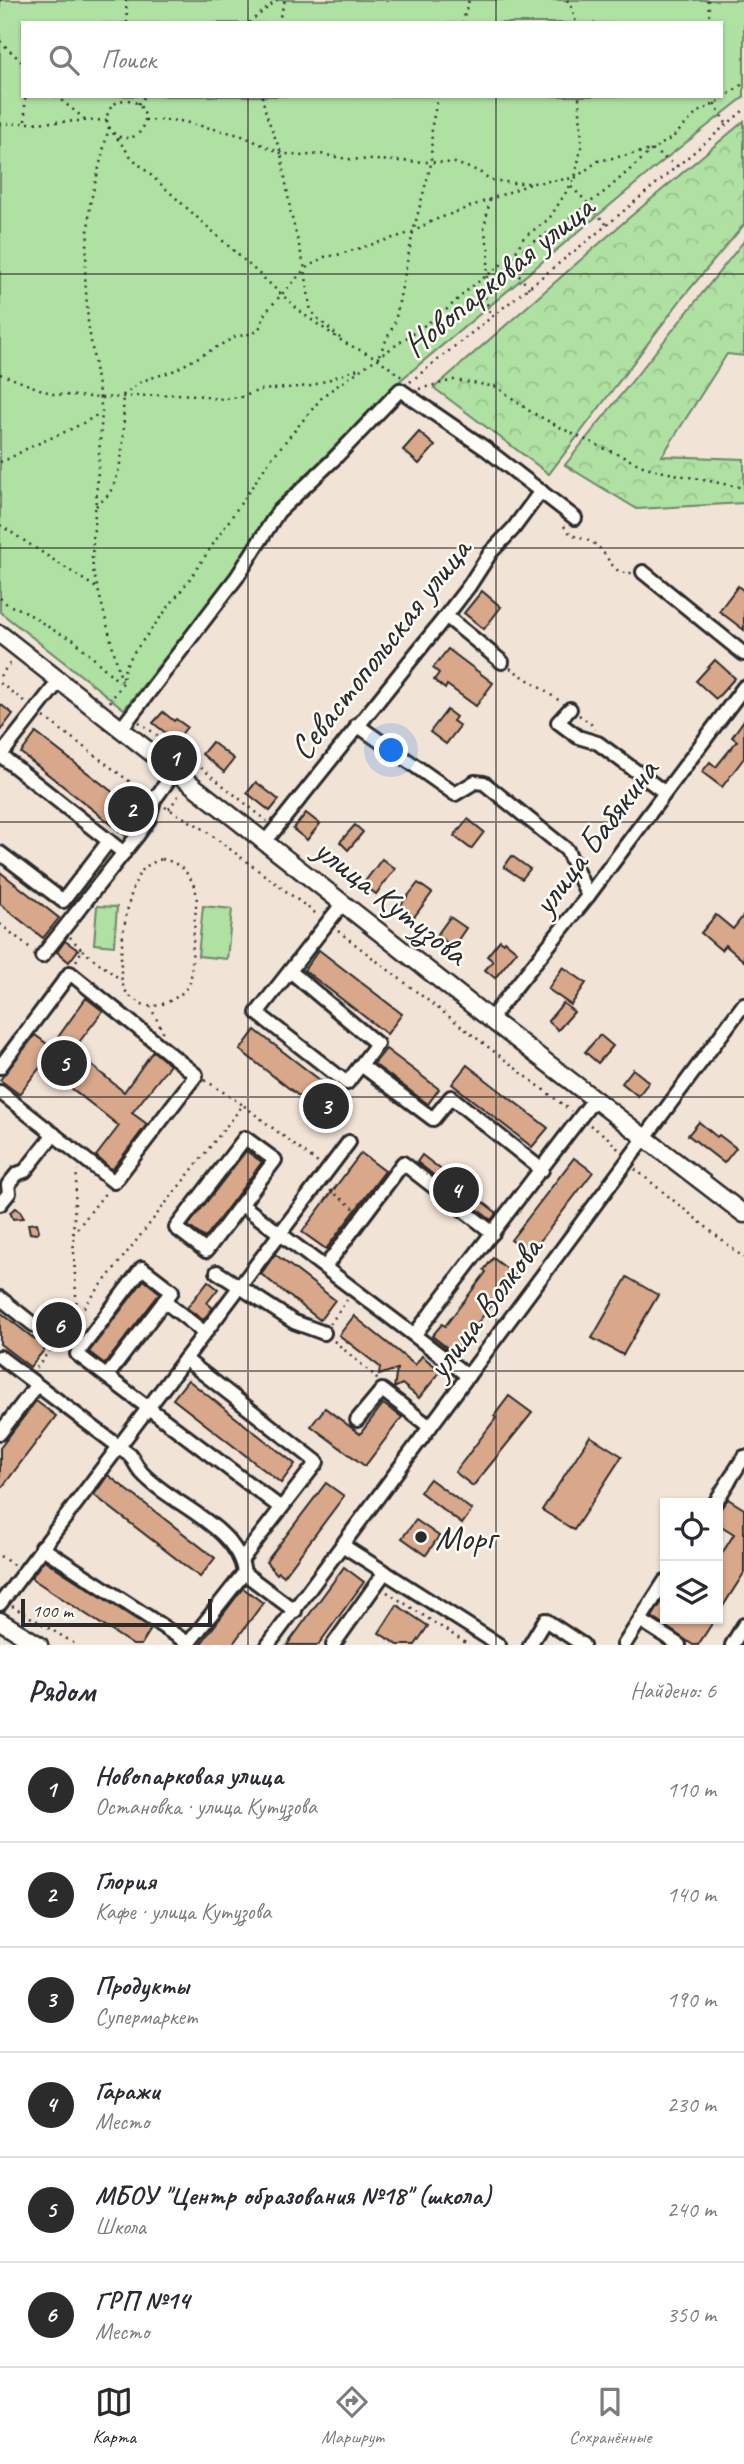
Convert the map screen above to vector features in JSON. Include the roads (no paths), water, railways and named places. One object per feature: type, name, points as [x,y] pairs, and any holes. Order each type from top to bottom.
[{"type":"main road","name":"улица Кутузова","points":[[0,634],[490,1019],[744,1214]]},
{"type":"main road","points":[[0,1621],[38,1645]]},
{"type":"street","name":"Новопарковая улица","points":[[120,730],[237,577],[278,512],[404,388],[541,491]]},
{"type":"street","points":[[541,491],[575,518]]},
{"type":"street","name":"Севастопольская улица","points":[[265,842],[446,616],[491,552],[513,529],[541,491]]},
{"type":"street","points":[[643,572],[744,654]]},
{"type":"street","points":[[446,616],[502,662]]},
{"type":"street","points":[[59,681],[0,755],[124,853]]},
{"type":"street","name":"улица Бабякина","points":[[490,1019],[588,896],[744,687]]},
{"type":"street","points":[[570,709],[558,722],[578,737],[598,743],[664,792]]},
{"type":"street","points":[[357,725],[455,793],[475,782],[484,782],[567,850],[588,896]]},
{"type":"street","points":[[42,956],[149,819],[154,800],[175,771]]},
{"type":"street","points":[[0,853],[63,901],[109,841]]},
{"type":"street","points":[[290,971],[377,1044],[347,1083],[257,1013],[343,903]]},
{"type":"street","points":[[0,1067],[71,974],[196,1075],[114,1182],[0,1092]]},
{"type":"street","name":"улица Волкова","points":[[268,1645],[744,1004]]},
{"type":"street","points":[[361,1065],[433,1119],[451,1097],[542,1170]]},
{"type":"street","points":[[415,1335],[595,1098]]},
{"type":"street","points":[[0,1204],[9,1193],[8,1185],[17,1174],[25,1171],[54,1134]]},
{"type":"street","points":[[245,1138],[275,1160],[242,1205],[206,1251],[176,1228],[245,1138]]},
{"type":"street","points":[[1,1602],[349,1142]]},
{"type":"street","points":[[325,1267],[402,1163],[493,1233]]},
{"type":"street","points":[[242,1205],[468,1376]]},
{"type":"street","points":[[107,1376],[172,1291],[142,1268],[77,1353],[107,1376],[281,1508]]},
{"type":"street","points":[[217,1272],[294,1322],[324,1333]]},
{"type":"street","points":[[0,1298],[34,1325]]},
{"type":"street","points":[[164,1301],[205,1333]]},
{"type":"street","points":[[0,1357],[130,1455],[141,1472],[231,1542],[242,1559],[244,1573],[295,1611]]},
{"type":"street","points":[[185,1359],[317,1462],[242,1559]]},
{"type":"street","points":[[0,1433],[36,1386]]},
{"type":"street","points":[[357,1420],[382,1390],[429,1427]]},
{"type":"street","points":[[718,1498],[744,1457]]},
{"type":"street","points":[[342,1545],[499,1645]]},
{"type":"street","points":[[41,1547],[188,1644],[244,1573]]},
{"type":"street","points":[[333,1645],[385,1572]]},
{"type":"street","points":[[624,1645],[660,1589]]},
{"type":"street","points":[[530,1645],[545,1620],[583,1645]]},
{"type":"street","points":[[640,1620],[679,1645]]},
{"type":"street","points":[[732,1645],[744,1625]]},
{"type":"place","name":"Новопарковая улица","points":[[174,758]]},
{"type":"place","name":"Глория","points":[[131,809]]},
{"type":"place","name":"МБОУ \"Центр образования №18\" (школа)","points":[[64,1063]]},
{"type":"place","name":"Продукты","points":[[326,1106]]},
{"type":"place","name":"Гаражи","points":[[456,1190]]},
{"type":"place","name":"ГРП №14","points":[[59,1325]]},
{"type":"place","name":"Морг","points":[[421,1537]]}]
